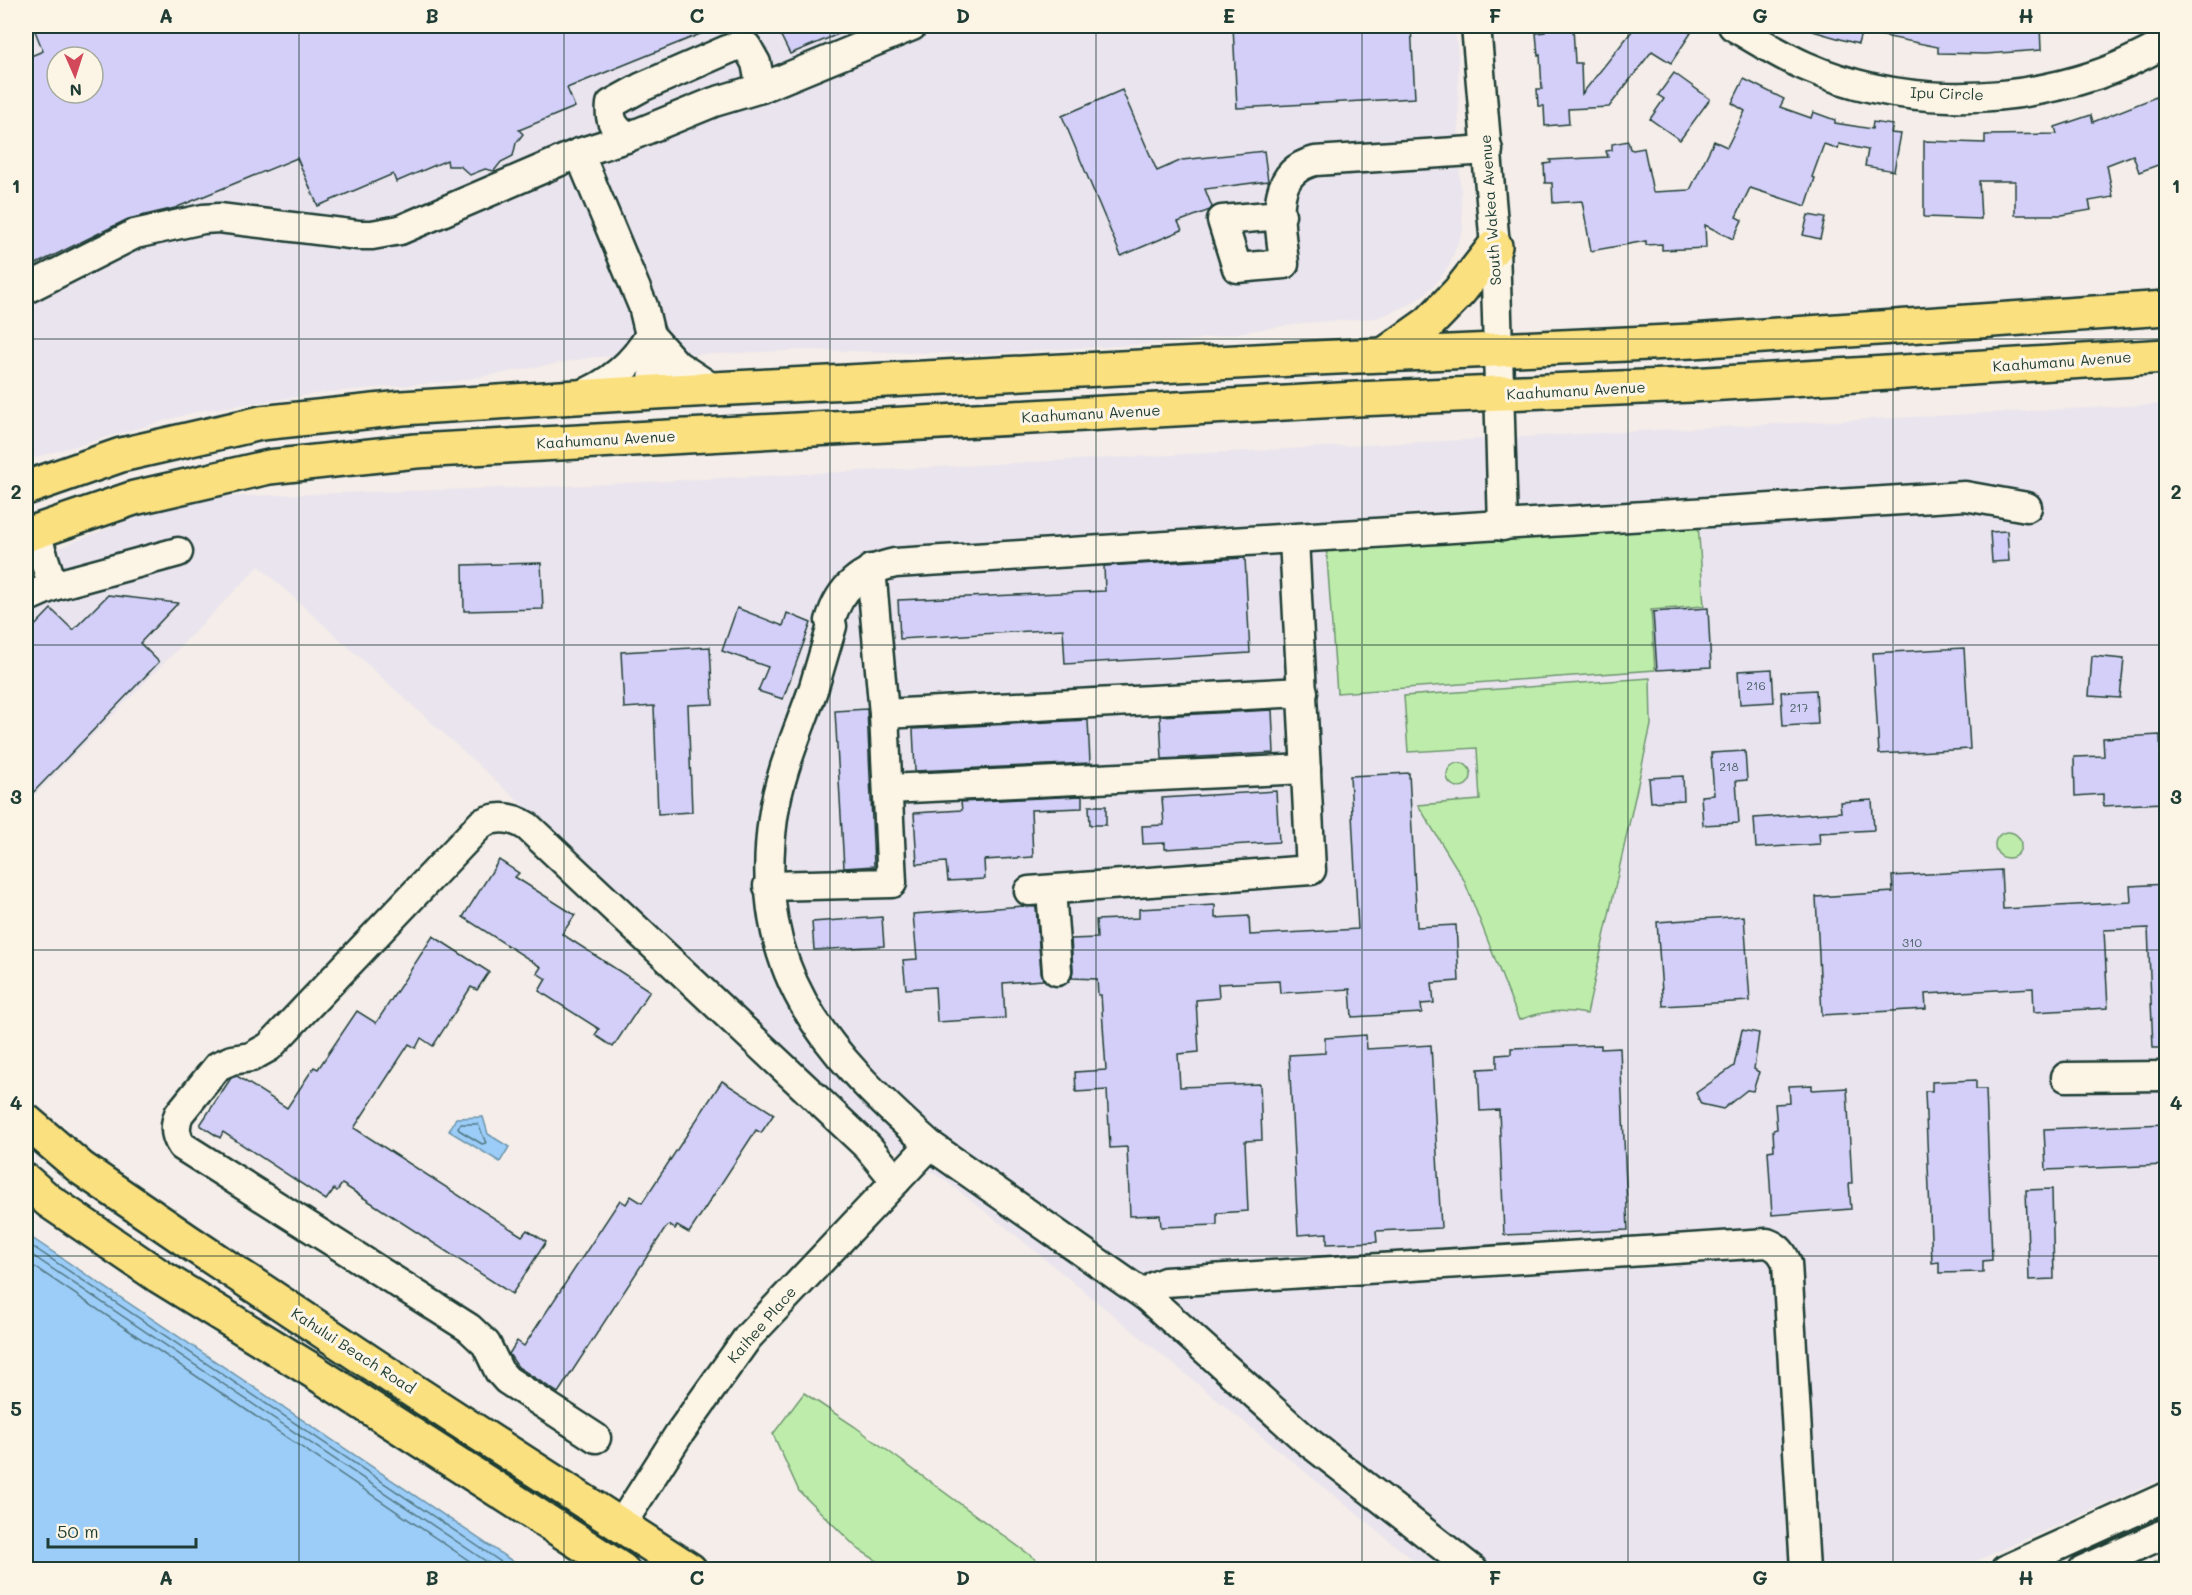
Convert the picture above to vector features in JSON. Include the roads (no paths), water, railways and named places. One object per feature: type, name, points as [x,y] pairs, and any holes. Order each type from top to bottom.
[{"type":"main road","points":[[1384,355],[1429,323],[1459,291],[1495,246]]},
{"type":"main road","points":[[26,488],[121,455],[261,423],[402,408],[655,392],[1692,341],[2166,308]]},
{"type":"main road","name":"Kaahumanu Avenue","points":[[30,533],[134,498],[269,467],[416,451],[1358,399],[1702,385],[2166,356]]},
{"type":"main road","points":[[655,392],[658,436]]},
{"type":"main road","name":"Kahului Beach Road","points":[[26,1121],[81,1168],[186,1240],[690,1569]]},
{"type":"main road","points":[[26,1181],[49,1201],[159,1276],[609,1561],[621,1526]]},
{"type":"street","points":[[26,289],[135,234],[203,219],[219,218],[358,235],[400,230],[579,153],[626,138],[714,102],[761,88],[912,26]]},
{"type":"street","name":"South Wakea Avenue","points":[[1476,26],[1495,246],[1503,526]]},
{"type":"street","name":"Ipu Circle","points":[[1733,26],[1805,66],[1838,78],[1881,89],[1915,94],[1975,98],[2042,90],[2063,85],[2098,75],[2166,44]]},
{"type":"street","points":[[626,138],[615,127],[610,116],[611,104],[642,87],[736,46],[747,48],[756,63],[761,88]]},
{"type":"street","points":[[1281,215],[1280,197],[1284,183],[1293,171],[1310,162],[1488,150]]},
{"type":"street","points":[[579,153],[643,306],[650,335],[655,392]]},
{"type":"street","points":[[650,335],[677,365],[715,390]]},
{"type":"street","points":[[577,397],[603,385],[625,368],[650,335]]},
{"type":"street","points":[[1473,1569],[1306,1440],[1147,1296],[930,1145],[906,1124],[832,1048],[812,1019],[781,955],[772,921],[768,886],[773,817],[785,772],[832,626],[830,621],[832,612],[847,589],[872,568],[895,563],[1965,496],[2027,507]]},
{"type":"street","points":[[30,533],[53,586]]},
{"type":"street","points":[[1057,971],[1040,890],[1311,870],[1294,539]]},
{"type":"street","points":[[26,598],[53,586],[178,552]]},
{"type":"street","points":[[768,886],[892,883],[884,714],[872,568]]},
{"type":"street","points":[[884,714],[1303,692]]},
{"type":"street","points":[[888,789],[1306,770]]},
{"type":"street","points":[[596,1438],[507,1380],[499,1371],[486,1344],[469,1328],[182,1146],[176,1136],[179,1114],[216,1068],[226,1061],[250,1057],[268,1047],[482,824],[494,819],[508,818],[528,827],[868,1147],[896,1181]]},
{"type":"street","points":[[2066,1077],[2166,1076]]},
{"type":"street","name":"Kaihee Place","points":[[621,1526],[679,1434],[748,1337],[930,1145]]},
{"type":"street","points":[[1147,1296],[1155,1286],[1165,1282],[1767,1243],[1776,1246],[1787,1263],[1805,1569]]},
{"type":"street","points":[[2005,1569],[2166,1497]]},
{"type":"street","points":[[2084,1569],[2166,1533]]},
{"type":"street","points":[[2064,1543],[2077,1569]]},
{"type":"water","points":[[483,1117],[488,1134],[509,1147],[500,1162],[449,1131],[456,1118]]},
{"type":"water","points":[[26,1234],[524,1569],[26,1569]]}]
